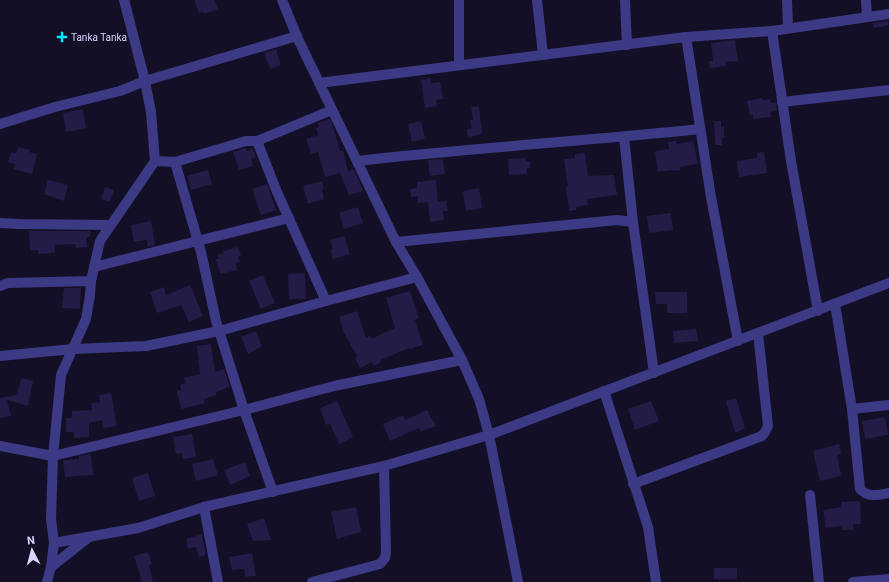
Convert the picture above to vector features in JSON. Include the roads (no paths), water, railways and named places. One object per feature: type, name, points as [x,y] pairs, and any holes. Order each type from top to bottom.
[{"type":"street","points":[[47,582],[51,567],[54,543],[51,519],[53,456],[61,375],[86,319],[90,296],[90,281],[100,241],[109,225],[155,160],[151,112],[145,81],[124,0]]},
{"type":"street","points":[[282,0],[319,83],[396,242],[417,277],[462,360],[479,399],[489,435],[518,582]]},
{"type":"street","points":[[458,0],[459,65]]},
{"type":"street","points":[[537,0],[543,55]]},
{"type":"street","points":[[625,0],[627,45]]},
{"type":"street","points":[[787,0],[788,28]]},
{"type":"street","points":[[866,0],[867,17]]},
{"type":"street","points":[[319,83],[686,37],[772,31],[889,14]]},
{"type":"street","points":[[772,31],[791,161],[818,311]]},
{"type":"street","points":[[0,124],[55,107],[120,91],[145,81],[297,36]]},
{"type":"street","points":[[686,37],[700,129],[738,341]]},
{"type":"street","points":[[782,102],[889,90]]},
{"type":"street","points":[[155,160],[175,162],[246,141],[256,140],[332,110]]},
{"type":"street","points":[[357,161],[434,152],[624,137],[700,129]]},
{"type":"street","points":[[624,137],[632,222],[654,373]]},
{"type":"street","points":[[256,140],[326,301]]},
{"type":"street","points":[[175,162],[197,240],[219,331],[244,410],[273,492]]},
{"type":"street","points":[[94,267],[289,218]]},
{"type":"street","points":[[396,242],[617,220],[632,222]]},
{"type":"street","points":[[0,223],[109,225]]},
{"type":"street","points":[[0,356],[73,349],[146,346],[219,331],[417,277]]},
{"type":"street","points":[[0,286],[8,283],[90,281]]},
{"type":"street","points":[[54,543],[138,528],[204,507],[384,466],[489,435],[889,284]]},
{"type":"street","points":[[835,304],[852,409],[860,489],[863,493],[870,495],[889,493]]},
{"type":"street","points":[[633,484],[762,436],[768,426],[758,333]]},
{"type":"street","points":[[0,446],[53,456],[244,410],[334,386],[462,360]]},
{"type":"street","points":[[604,391],[648,527],[656,582]]},
{"type":"street","points":[[852,409],[889,405]]},
{"type":"street","points":[[312,582],[380,564],[385,558],[384,466]]},
{"type":"street","points":[[810,495],[819,582]]},
{"type":"street","points":[[204,507],[218,582]]},
{"type":"street","points":[[51,567],[90,536]]},
{"type":"street","points":[[853,582],[889,579]]},
{"type":"place","name":"Tanka Tanka","points":[[62,37]]}]
